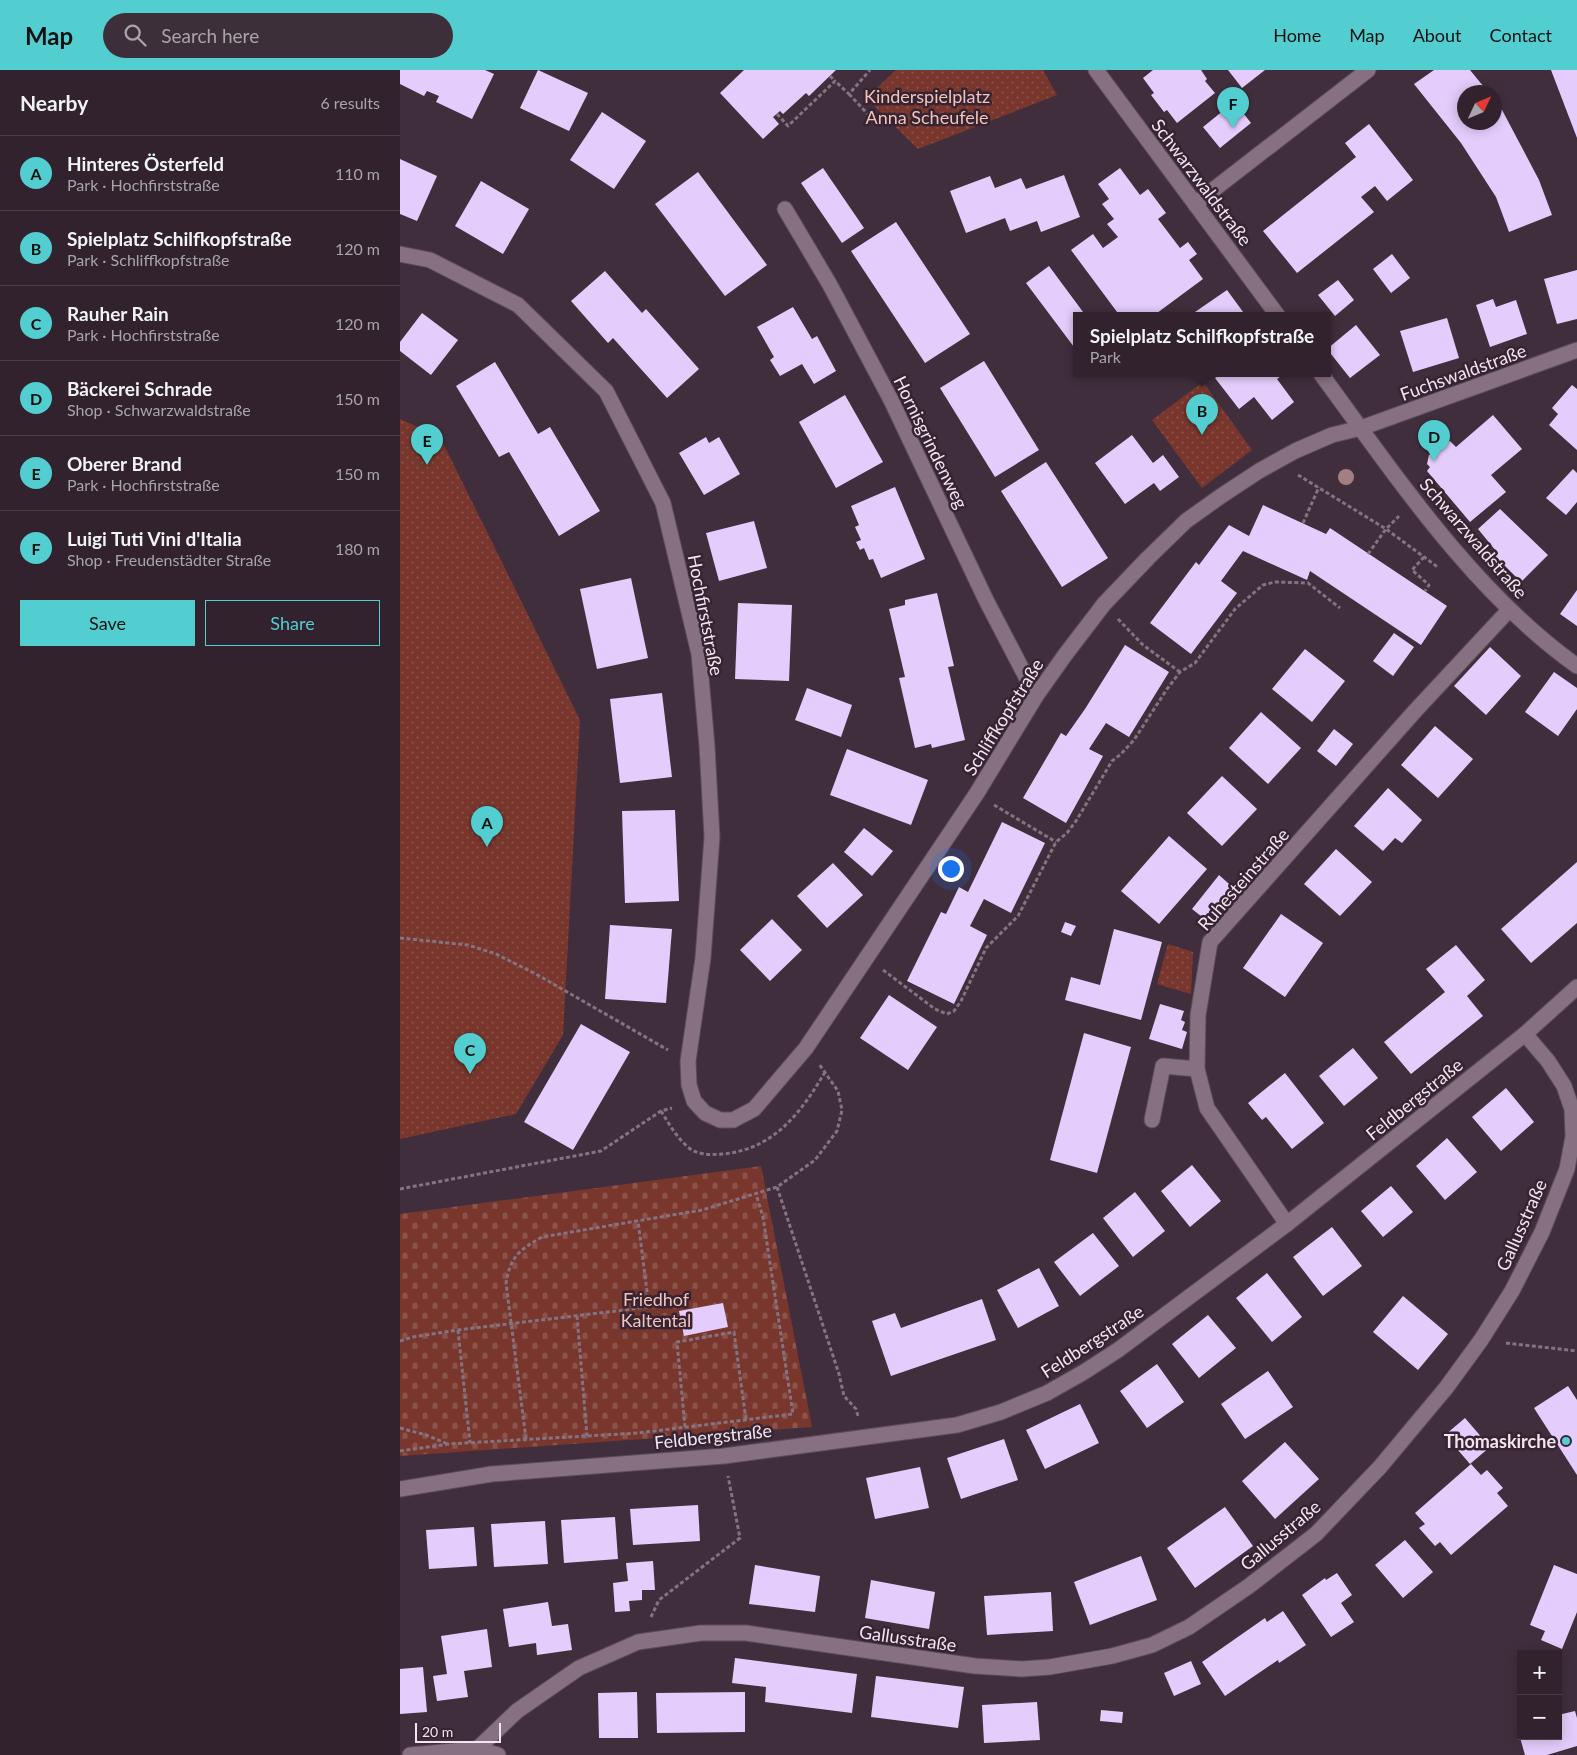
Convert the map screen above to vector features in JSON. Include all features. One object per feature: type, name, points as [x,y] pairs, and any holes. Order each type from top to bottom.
[{"type":"street","name":"Schwarzwaldstraße","points":[[1096,70],[1275,312]]},
{"type":"street","points":[[1195,204],[1368,70]]},
{"type":"street","name":"Hornisgrindenweg","points":[[785,209],[830,285],[891,400],[986,600],[1036,696]]},
{"type":"street","name":"Hochfirststraße","points":[[400,254],[430,260],[518,305],[606,391],[663,503],[699,654],[712,837],[704,958],[688,1062],[689,1085],[694,1101]]},
{"type":"street","name":"Fuchswaldstraße","points":[[1361,428],[1577,350]]},
{"type":"street","name":"Schwarzwaldstraße","points":[[1323,377],[1415,501],[1509,610],[1557,652],[1577,666]]},
{"type":"street","name":"Schliffkopfstraße","points":[[694,1101],[705,1113],[720,1120],[733,1120],[754,1109],[806,1048],[978,793],[1036,696],[1065,654],[1104,604],[1148,558],[1186,521],[1221,496],[1295,451],[1332,435],[1361,428]]},
{"type":"street","name":"Ruhesteinstraße","points":[[1287,1224],[1207,1108],[1198,1069],[1198,1015],[1210,942],[1415,711],[1509,610]]},
{"type":"street","name":"Feldbergstraße","points":[[400,1489],[492,1474],[724,1456],[957,1424],[1010,1408],[1047,1393],[1118,1350],[1287,1224],[1525,1034],[1577,987]]},
{"type":"street","name":"Gallusstraße","points":[[474,1752],[517,1711],[579,1668],[638,1642],[701,1633],[746,1634],[975,1666],[1022,1669],[1050,1667],[1112,1656],[1152,1645],[1190,1627],[1316,1534],[1380,1467],[1446,1388],[1481,1340],[1512,1291],[1542,1232],[1567,1169],[1573,1138],[1572,1109],[1564,1086],[1548,1061],[1525,1034]]},
{"type":"street","points":[[1152,1120],[1163,1066],[1198,1069]]},
{"type":"street","points":[[410,1755],[474,1752],[498,1755]]},
{"type":"path","points":[[849,94],[870,70]]},
{"type":"path","points":[[830,76],[879,126]]},
{"type":"path","points":[[777,114],[788,126],[835,81]]},
{"type":"path","points":[[1277,462],[1386,529],[1443,571]]},
{"type":"path","points":[[1303,523],[1319,487]]},
{"type":"path","points":[[1368,554],[1386,529],[1415,501]]},
{"type":"path","points":[[1424,557],[1412,570],[1430,585],[1425,591]]},
{"type":"path","points":[[900,982],[935,1009],[946,1014],[954,1011],[962,1001],[986,948],[1018,916],[1056,842],[1067,834],[1076,822],[1112,761],[1134,740],[1180,672],[1195,662],[1235,610],[1263,585],[1275,582],[1308,583],[1340,608]]},
{"type":"path","points":[[1104,604],[1143,645],[1180,672]]},
{"type":"path","points":[[978,793],[999,809],[1056,842]]},
{"type":"path","points":[[400,938],[468,945],[496,954],[536,974],[688,1062]]},
{"type":"path","points":[[526,1439],[513,1324],[506,1283],[509,1265],[524,1248],[542,1237],[702,1210],[777,1187],[815,1160],[837,1131],[842,1110],[838,1091],[806,1048]]},
{"type":"path","points":[[812,1093],[825,1072]]},
{"type":"path","points":[[400,1189],[601,1151],[661,1111],[694,1101]]},
{"type":"path","points":[[777,1187],[844,1396]]},
{"type":"path","points":[[400,1451],[449,1444],[638,1433],[793,1414],[764,1217],[756,1194]]},
{"type":"path","points":[[400,1341],[413,1337],[458,1330],[649,1307],[638,1221]]},
{"type":"path","points":[[578,1316],[587,1436]]},
{"type":"path","points":[[458,1330],[470,1443]]},
{"type":"path","points":[[685,1427],[677,1342],[734,1332],[746,1420]]},
{"type":"path","points":[[1481,1340],[1577,1351]]},
{"type":"path","points":[[400,1428],[449,1444]]},
{"type":"path","points":[[638,1642],[659,1600],[740,1538],[724,1456]]},
{"type":"green space","name":"Kinderspielplatz Anna Scheufele","points":[[896,70],[1043,70],[1057,95],[918,149],[866,98]]},
{"type":"green space","points":[[1203,382],[1252,450],[1202,488],[1152,420]]},
{"type":"green space","points":[[400,419],[440,437],[580,720],[563,1035],[516,1114],[400,1139]]},
{"type":"green space","points":[[1168,944],[1193,952],[1191,994],[1157,984]]},
{"type":"green space","name":"Friedhof Kaltental","points":[[761,1166],[812,1427],[400,1456],[400,1214]]},
{"type":"building","points":[[400,70],[485,70],[494,74],[472,119],[436,102],[439,96],[427,91],[424,96],[400,84]]},
{"type":"building","points":[[538,70],[588,93],[569,131],[520,108]]},
{"type":"building","points":[[744,70],[836,70],[809,96],[806,93],[783,114],[780,111],[773,117],[779,124],[763,139],[720,93]]},
{"type":"building","points":[[1153,70],[1201,70],[1207,79],[1205,81],[1215,93],[1177,123],[1167,110],[1164,112],[1151,95],[1154,93],[1143,78]]},
{"type":"building","points":[[1228,70],[1265,70],[1242,88]]},
{"type":"building","points":[[1434,70],[1470,70],[1482,85],[1457,85],[1457,130],[1502,130],[1502,110],[1539,180],[1552,215],[1509,232],[1496,197],[1461,143],[1414,84]]},
{"type":"building","points":[[1551,70],[1577,70],[1577,138]]},
{"type":"building","points":[[1230,96],[1251,123],[1220,148],[1203,127],[1224,110],[1220,104]]},
{"type":"building","points":[[602,112],[646,141],[614,189],[570,160]]},
{"type":"building","points":[[1369,124],[1413,180],[1387,201],[1375,186],[1361,197],[1374,212],[1297,273],[1263,231],[1356,157],[1345,143]]},
{"type":"building","points":[[400,159],[437,176],[417,221],[400,214]]},
{"type":"building","points":[[823,168],[864,228],[842,243],[801,183]]},
{"type":"building","points":[[1120,168],[1140,195],[1148,189],[1166,213],[1158,219],[1180,248],[1188,242],[1197,254],[1189,260],[1203,279],[1158,312],[1117,312],[1071,250],[1093,234],[1103,248],[1118,237],[1107,224],[1114,219],[1102,204],[1109,199],[1098,184]]},
{"type":"building","points":[[698,172],[767,265],[725,296],[655,204]]},
{"type":"building","points":[[1064,175],[1080,217],[1041,232],[1037,221],[1010,231],[1005,218],[966,233],[950,191],[990,176],[995,188],[1021,178],[1026,189]]},
{"type":"building","points":[[481,181],[529,209],[503,254],[455,226]]},
{"type":"building","points":[[896,222],[970,334],[925,363],[851,251]]},
{"type":"building","points":[[1392,254],[1410,278],[1391,293],[1373,269]]},
{"type":"building","points":[[1049,266],[1083,312],[1073,312],[1073,346],[1026,283]]},
{"type":"building","points":[[1577,270],[1577,319],[1557,324],[1544,279]]},
{"type":"building","points":[[605,271],[642,313],[646,309],[699,369],[667,398],[613,338],[608,343],[571,301]]},
{"type":"building","points":[[1338,280],[1354,300],[1335,316],[1318,295]]},
{"type":"building","points":[[1227,290],[1243,312],[1195,312]]},
{"type":"building","points":[[1493,299],[1496,307],[1516,300],[1527,334],[1490,347],[1476,305]]},
{"type":"building","points":[[793,307],[812,339],[817,336],[836,371],[814,384],[802,364],[780,376],[770,360],[774,357],[757,327]]},
{"type":"building","points":[[422,313],[458,340],[431,375],[400,351],[400,342]]},
{"type":"building","points":[[1447,318],[1459,358],[1413,372],[1400,331]]},
{"type":"building","points":[[1356,325],[1380,355],[1350,378],[1331,354],[1331,346]]},
{"type":"building","points":[[984,361],[1039,450],[995,477],[940,388]]},
{"type":"building","points":[[495,362],[538,434],[550,427],[600,511],[559,536],[509,452],[499,457],[456,386]]},
{"type":"building","points":[[1280,377],[1277,379],[1294,402],[1272,420],[1254,397],[1239,409],[1215,378]]},
{"type":"building","points":[[1572,385],[1577,389],[1577,450],[1549,425],[1558,414],[1552,408]]},
{"type":"building","points":[[845,395],[883,462],[836,488],[799,422]]},
{"type":"building","points":[[1493,415],[1522,449],[1491,475],[1506,492],[1470,522],[1427,471],[1430,467],[1427,464],[1429,455],[1450,441],[1456,447]]},
{"type":"building","points":[[1132,435],[1153,463],[1163,455],[1179,477],[1160,491],[1154,483],[1125,504],[1095,463]]},
{"type":"building","points":[[706,437],[709,443],[719,437],[740,474],[704,495],[679,453]]},
{"type":"building","points":[[1046,462],[1108,558],[1062,587],[1001,491]]},
{"type":"building","points":[[1573,469],[1577,473],[1577,502],[1566,515],[1546,498]]},
{"type":"building","points":[[895,487],[925,559],[881,578],[873,559],[869,560],[864,548],[860,550],[856,542],[861,540],[855,527],[859,525],[851,506]]},
{"type":"building","points":[[1263,505],[1326,534],[1330,528],[1447,606],[1421,645],[1310,571],[1307,580],[1243,551],[1221,581],[1237,593],[1191,654],[1150,623],[1196,562],[1199,565],[1229,525],[1249,536]]},
{"type":"building","points":[[1500,509],[1548,555],[1521,582],[1494,555],[1496,551],[1478,529]]},
{"type":"building","points":[[754,521],[767,568],[719,581],[706,533]]},
{"type":"building","points":[[631,578],[648,658],[597,669],[580,589]]},
{"type":"building","points":[[1577,590],[1577,626],[1560,614]]},
{"type":"building","points":[[937,593],[954,666],[948,667],[965,740],[932,748],[931,744],[915,748],[899,678],[905,677],[889,609],[905,605],[905,600]]},
{"type":"building","points":[[738,603],[792,605],[789,681],[735,679]]},
{"type":"building","points":[[1394,633],[1414,647],[1393,676],[1373,661]]},
{"type":"building","points":[[1125,645],[1169,672],[1129,737],[1106,723],[1089,749],[1103,756],[1066,823],[1023,798],[1061,733],[1066,736]]},
{"type":"building","points":[[1490,647],[1521,676],[1486,715],[1454,686]]},
{"type":"building","points":[[1305,649],[1345,681],[1312,722],[1272,689]]},
{"type":"building","points":[[1554,672],[1577,688],[1577,709],[1558,736],[1525,712]]},
{"type":"building","points":[[807,688],[852,705],[841,737],[795,720]]},
{"type":"building","points":[[662,693],[672,777],[620,783],[610,699]]},
{"type":"building","points":[[1261,712],[1301,748],[1268,784],[1229,748]]},
{"type":"building","points":[[1435,726],[1473,759],[1438,798],[1401,765]]},
{"type":"building","points":[[1334,729],[1353,744],[1336,766],[1317,751]]},
{"type":"building","points":[[847,749],[928,780],[911,825],[830,795]]},
{"type":"building","points":[[1222,776],[1257,809],[1222,846],[1187,813]]},
{"type":"building","points":[[1388,788],[1422,820],[1402,843],[1395,838],[1383,851],[1354,826]]},
{"type":"building","points":[[675,810],[679,901],[625,903],[622,811]]},
{"type":"building","points":[[1002,822],[1045,843],[1011,913],[984,899],[970,926],[987,935],[954,1004],[907,981],[941,912],[946,914],[959,887],[968,892]]},
{"type":"building","points":[[864,828],[893,851],[872,876],[844,852]]},
{"type":"building","points":[[1169,836],[1207,869],[1159,924],[1121,891]]},
{"type":"building","points":[[1336,849],[1372,882],[1340,916],[1304,884]]},
{"type":"building","points":[[1577,862],[1577,923],[1531,963],[1501,929]]},
{"type":"building","points":[[833,863],[863,895],[827,928],[797,896]]},
{"type":"building","points":[[1219,875],[1237,891],[1211,924],[1192,909]]},
{"type":"building","points":[[1281,914],[1323,943],[1285,997],[1243,968]]},
{"type":"building","points":[[772,919],[802,950],[770,981],[740,950]]},
{"type":"building","points":[[1065,922],[1076,926],[1071,936],[1061,932]]},
{"type":"building","points":[[610,925],[672,929],[666,1003],[605,999]]},
{"type":"building","points":[[1114,929],[1162,942],[1141,1020],[1065,1000],[1071,977],[1100,985]]},
{"type":"building","points":[[1456,945],[1485,980],[1467,996],[1483,1016],[1411,1074],[1384,1042],[1445,992],[1426,969]]},
{"type":"building","points":[[889,995],[937,1027],[908,1070],[860,1038]]},
{"type":"building","points":[[1160,1004],[1184,1011],[1181,1020],[1185,1022],[1182,1030],[1187,1032],[1182,1049],[1149,1039]]},
{"type":"building","points":[[581,1024],[630,1052],[573,1150],[524,1122]]},
{"type":"building","points":[[1084,1033],[1131,1047],[1097,1173],[1050,1160]]},
{"type":"building","points":[[1353,1048],[1378,1078],[1344,1106],[1319,1076]]},
{"type":"building","points":[[1285,1073],[1324,1123],[1292,1149],[1266,1117],[1262,1120],[1248,1103]]},
{"type":"building","points":[[1506,1088],[1534,1122],[1501,1151],[1472,1117]]},
{"type":"building","points":[[1447,1138],[1477,1172],[1445,1200],[1416,1166]]},
{"type":"building","points":[[1192,1165],[1221,1201],[1190,1227],[1161,1191]]},
{"type":"building","points":[[1391,1186],[1413,1212],[1383,1237],[1361,1211]]},
{"type":"building","points":[[1135,1192],[1165,1231],[1133,1257],[1103,1218]]},
{"type":"building","points":[[1332,1227],[1362,1266],[1323,1296],[1293,1257]]},
{"type":"building","points":[[1093,1233],[1119,1266],[1080,1296],[1054,1262]]},
{"type":"building","points":[[1039,1268],[1059,1306],[1018,1328],[997,1290]]},
{"type":"building","points":[[1267,1273],[1302,1317],[1272,1342],[1236,1298]]},
{"type":"building","points":[[1403,1296],[1448,1334],[1418,1370],[1373,1332]]},
{"type":"building","points":[[982,1299],[996,1340],[891,1376],[872,1321],[895,1313],[901,1328]]},
{"type":"building","points":[[723,1303],[728,1327],[684,1336],[679,1311]]},
{"type":"building","points":[[1208,1315],[1236,1348],[1199,1378],[1172,1344]]},
{"type":"building","points":[[1157,1364],[1184,1402],[1147,1428],[1120,1391]]},
{"type":"building","points":[[1268,1371],[1293,1407],[1245,1439],[1221,1404]]},
{"type":"building","name":"Thomaskirche","points":[[1568,1386],[1577,1400],[1577,1475],[1534,1408]]},
{"type":"building","points":[[1080,1404],[1099,1443],[1045,1469],[1026,1430]]},
{"type":"building","points":[[1465,1418],[1490,1447],[1470,1464],[1445,1435]]},
{"type":"building","points":[[1004,1439],[1018,1480],[961,1499],[947,1458]]},
{"type":"building","points":[[1285,1442],[1319,1479],[1275,1519],[1242,1481]]},
{"type":"building","points":[[1471,1464],[1481,1475],[1487,1470],[1503,1488],[1497,1493],[1508,1506],[1451,1555],[1440,1542],[1435,1546],[1419,1528],[1425,1524],[1415,1513]]},
{"type":"building","points":[[920,1467],[929,1508],[875,1519],[866,1478]]},
{"type":"building","points":[[698,1505],[700,1541],[633,1545],[630,1509]]},
{"type":"building","points":[[1225,1507],[1253,1546],[1195,1588],[1167,1548]]},
{"type":"building","points":[[615,1517],[618,1559],[564,1563],[561,1520]]},
{"type":"building","points":[[545,1521],[548,1564],[494,1567],[491,1524]]},
{"type":"building","points":[[474,1527],[477,1566],[429,1569],[426,1530]]},
{"type":"building","points":[[1405,1540],[1433,1572],[1403,1598],[1375,1565]]},
{"type":"building","points":[[1141,1556],[1157,1600],[1090,1625],[1074,1582]]},
{"type":"building","points":[[653,1561],[655,1590],[642,1590],[642,1600],[629,1601],[630,1611],[615,1612],[613,1583],[628,1581],[626,1563]]},
{"type":"building","points":[[755,1565],[820,1576],[815,1612],[749,1604]]},
{"type":"building","points":[[1554,1565],[1577,1574],[1577,1612],[1562,1649],[1541,1640],[1545,1631],[1530,1625]]},
{"type":"building","points":[[1337,1573],[1352,1595],[1341,1603],[1354,1622],[1331,1637],[1302,1595],[1325,1578],[1326,1580]]},
{"type":"building","points":[[871,1580],[935,1592],[929,1629],[865,1618]]},
{"type":"building","points":[[1051,1592],[1053,1631],[987,1635],[984,1596]]},
{"type":"building","points":[[548,1602],[552,1626],[568,1624],[572,1650],[537,1655],[536,1643],[509,1647],[503,1609]]},
{"type":"building","points":[[1283,1611],[1306,1645],[1279,1663],[1278,1660],[1225,1696],[1202,1662],[1265,1618],[1267,1622]]},
{"type":"building","points":[[487,1629],[492,1667],[464,1671],[468,1697],[437,1701],[433,1676],[447,1674],[441,1636]]},
{"type":"building","points":[[735,1658],[857,1674],[852,1713],[765,1702],[766,1687],[732,1683]]},
{"type":"building","points":[[1191,1661],[1201,1684],[1174,1696],[1164,1673]]},
{"type":"building","points":[[423,1667],[427,1712],[400,1714],[400,1669]]},
{"type":"building","points":[[876,1676],[964,1687],[958,1728],[871,1717]]},
{"type":"building","points":[[637,1692],[638,1738],[599,1738],[598,1693]]},
{"type":"building","points":[[745,1692],[745,1732],[657,1733],[656,1693]]},
{"type":"building","points":[[1037,1702],[1040,1740],[984,1743],[982,1705]]},
{"type":"building","points":[[1101,1710],[1123,1712],[1122,1723],[1100,1721]]},
{"type":"building","points":[[1575,1711],[1577,1718],[1577,1746],[1547,1755],[1525,1755],[1521,1740],[1562,1740],[1562,1714]]},
{"type":"place","name":"Luigi Tuti Vini d'Italia","points":[[1233,128]]},
{"type":"place","name":"Spielplatz Schilfkopfstraße","points":[[1202,435]]},
{"type":"place","name":"Bäckerei Schrade","points":[[1434,461]]},
{"type":"place","name":"Oberer Brand","points":[[427,465]]},
{"type":"place","name":"Hinteres Österfeld","points":[[487,847]]},
{"type":"place","name":"Rauher Rain","points":[[470,1074]]},
{"type":"place","name":"Thomaskirche","points":[[1566,1441]]}]
